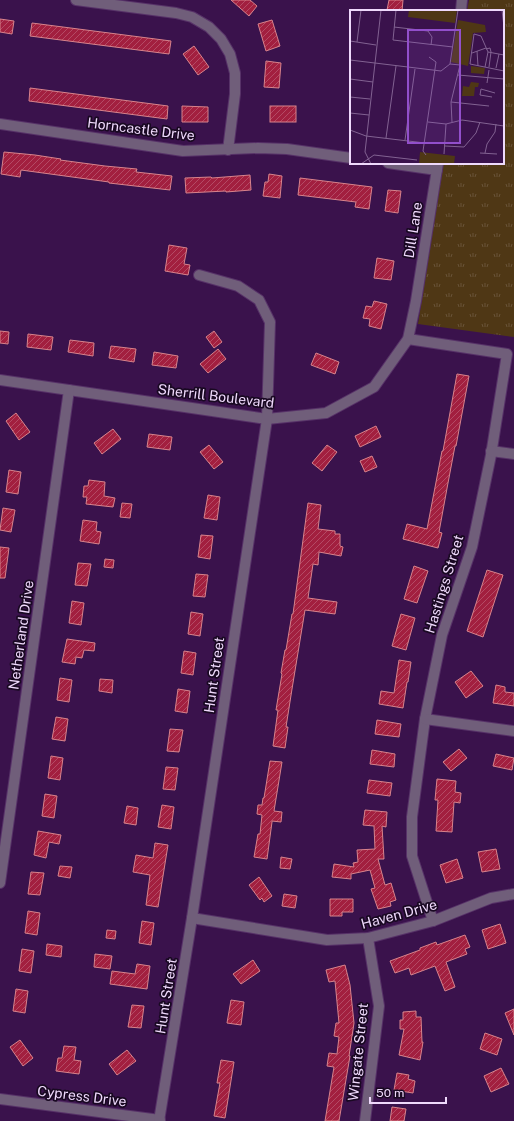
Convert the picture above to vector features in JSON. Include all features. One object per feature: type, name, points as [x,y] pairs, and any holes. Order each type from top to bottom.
[{"type":"street","points":[[76,0],[176,13],[192,17],[209,27],[221,39],[230,54],[235,73],[235,94],[228,150]]},
{"type":"street","points":[[461,10],[462,0]]},
{"type":"street","name":"Horncastle Drive","points":[[0,124],[183,151],[258,148],[287,149],[350,158]]},
{"type":"street","points":[[404,164],[437,166]]},
{"type":"street","name":"Dill Lane","points":[[416,301],[437,166]]},
{"type":"street","name":"Hunt Street","points":[[159,1121],[192,918],[267,419],[270,322],[259,300],[238,286],[199,275]]},
{"type":"street","name":"Sherrill Boulevard","points":[[0,380],[267,419],[326,413],[374,387],[408,339],[416,301]]},
{"type":"street","name":"Hastings Street","points":[[408,339],[507,354],[491,451],[472,547],[442,635],[425,719],[412,817],[412,856],[433,921]]},
{"type":"street","name":"Netherland Drive","points":[[0,883],[69,390]]},
{"type":"street","points":[[491,451],[514,454]]},
{"type":"street","points":[[425,719],[514,731]]},
{"type":"street","name":"Haven Drive","points":[[192,918],[327,940],[368,938],[433,921],[491,898],[514,894]]},
{"type":"street","name":"Wingate Street","points":[[364,1121],[379,1006],[368,938]]},
{"type":"street","name":"Cypress Drive","points":[[0,1099],[159,1121]]},
{"type":"green space","points":[[469,0],[514,0],[514,337],[418,324],[443,164],[504,164],[504,10],[467,10]]},
{"type":"building","points":[[231,0],[250,0],[257,6],[249,16]]},
{"type":"building","points":[[389,0],[403,0],[402,10],[387,10]]},
{"type":"building","points":[[0,19],[14,21],[12,34],[0,32]]},
{"type":"building","points":[[272,20],[280,46],[266,51],[258,24]]},
{"type":"building","points":[[32,23],[171,41],[169,54],[30,36]]},
{"type":"building","points":[[194,46],[209,67],[198,75],[183,54]]},
{"type":"building","points":[[266,61],[281,63],[279,88],[264,87]]},
{"type":"building","points":[[30,88],[168,106],[167,119],[29,101]]},
{"type":"building","points":[[182,106],[208,107],[208,122],[182,122]]},
{"type":"building","points":[[270,106],[296,106],[296,122],[270,122]]},
{"type":"building","points":[[4,152],[137,169],[136,172],[172,176],[170,190],[21,170],[20,177],[1,174]]},
{"type":"building","points":[[269,174],[282,176],[280,198],[263,196],[265,182],[268,182]]},
{"type":"building","points":[[250,175],[251,190],[186,193],[185,178],[212,178]]},
{"type":"building","points":[[300,178],[372,187],[369,209],[355,207],[356,202],[298,195]]},
{"type":"building","points":[[388,190],[401,191],[398,213],[385,211]]},
{"type":"building","points":[[169,245],[187,248],[184,264],[190,265],[188,275],[165,271]]},
{"type":"building","points":[[377,258],[394,261],[391,280],[374,278]]},
{"type":"building","points":[[374,301],[387,304],[381,329],[369,326],[370,319],[363,318],[366,306],[372,307]]},
{"type":"building","points":[[0,331],[9,332],[8,344],[0,343]]},
{"type":"building","points":[[214,331],[222,342],[214,348],[206,337]]},
{"type":"building","points":[[28,334],[53,337],[51,350],[27,347]]},
{"type":"building","points":[[70,340],[94,343],[93,356],[68,352]]},
{"type":"building","points":[[111,346],[136,349],[134,362],[109,358]]},
{"type":"building","points":[[218,349],[226,359],[208,373],[200,364]]},
{"type":"building","points":[[154,352],[178,356],[176,368],[152,365]]},
{"type":"building","points":[[316,353],[339,362],[335,374],[311,365]]},
{"type":"building","points":[[457,374],[469,376],[439,532],[442,533],[438,548],[403,539],[407,524],[427,529]]},
{"type":"building","points":[[16,413],[30,432],[19,440],[6,421]]},
{"type":"building","points":[[376,426],[381,437],[360,447],[355,436]]},
{"type":"building","points":[[113,429],[121,439],[102,454],[94,443]]},
{"type":"building","points":[[149,434],[172,437],[170,450],[147,447]]},
{"type":"building","points":[[209,445],[223,462],[214,469],[200,452]]},
{"type":"building","points":[[327,445],[337,452],[322,471],[312,463]]},
{"type":"building","points":[[372,456],[377,467],[365,472],[360,461]]},
{"type":"building","points":[[9,470],[21,472],[18,494],[6,492]]},
{"type":"building","points":[[89,480],[105,482],[104,496],[115,498],[113,507],[86,504],[87,497],[83,497],[84,486],[88,486]]},
{"type":"building","points":[[208,495],[220,497],[217,520],[204,518]]},
{"type":"building","points":[[122,503],[132,504],[130,518],[120,517]]},
{"type":"building","points":[[308,503],[321,505],[318,529],[335,531],[335,534],[340,534],[340,546],[343,547],[341,556],[319,552],[318,565],[313,564],[308,598],[337,602],[335,614],[305,610],[286,727],[288,727],[285,748],[273,746],[278,710],[276,710],[285,650],[293,614]]},
{"type":"building","points":[[3,508],[15,510],[11,532],[0,530]]},
{"type":"building","points":[[83,520],[97,522],[96,531],[101,532],[99,544],[80,541]]},
{"type":"building","points":[[201,535],[213,536],[210,559],[198,557]]},
{"type":"building","points":[[0,547],[9,548],[5,578],[0,578]]},
{"type":"building","points":[[105,559],[114,560],[113,568],[104,567]]},
{"type":"building","points":[[78,563],[91,564],[87,586],[75,585]]},
{"type":"building","points":[[414,566],[428,571],[417,603],[404,599]]},
{"type":"building","points":[[487,570],[503,575],[483,637],[467,631]]},
{"type":"building","points":[[196,574],[208,575],[205,597],[193,596]]},
{"type":"building","points":[[72,601],[84,603],[81,625],[69,623]]},
{"type":"building","points":[[191,612],[203,614],[200,636],[188,634]]},
{"type":"building","points":[[401,614],[415,618],[406,650],[392,646]]},
{"type":"building","points":[[67,639],[95,643],[94,651],[84,650],[82,658],[76,657],[75,664],[62,662]]},
{"type":"building","points":[[184,651],[196,653],[193,675],[181,673]]},
{"type":"building","points":[[399,660],[411,662],[403,708],[379,704],[381,691],[394,693]]},
{"type":"building","points":[[471,671],[483,686],[466,698],[455,682]]},
{"type":"building","points":[[60,678],[72,680],[69,702],[57,700]]},
{"type":"building","points":[[100,679],[113,680],[112,693],[99,691]]},
{"type":"building","points":[[496,685],[505,687],[505,692],[514,693],[514,706],[493,703]]},
{"type":"building","points":[[178,689],[190,691],[187,713],[175,711]]},
{"type":"building","points":[[56,717],[68,719],[65,741],[52,739]]},
{"type":"building","points":[[377,720],[401,724],[399,737],[375,734]]},
{"type":"building","points":[[170,729],[183,730],[179,752],[167,751]]},
{"type":"building","points":[[459,749],[467,758],[451,771],[443,762]]},
{"type":"building","points":[[372,750],[395,754],[394,767],[370,764]]},
{"type":"building","points":[[496,754],[514,758],[512,770],[493,766]]},
{"type":"building","points":[[51,756],[63,758],[60,780],[48,778]]},
{"type":"building","points":[[270,761],[282,762],[274,811],[282,812],[281,822],[272,821],[267,859],[254,857],[258,834],[260,834],[262,815],[257,814],[258,805],[262,805],[264,798]]},
{"type":"building","points":[[166,767],[178,768],[175,790],[163,789]]},
{"type":"building","points":[[437,779],[456,781],[455,792],[461,793],[460,803],[454,802],[452,832],[436,831],[438,800],[435,800]]},
{"type":"building","points":[[369,780],[392,783],[390,796],[367,793]]},
{"type":"building","points":[[45,794],[57,796],[54,818],[42,816]]},
{"type":"building","points":[[162,805],[174,807],[171,829],[158,827]]},
{"type":"building","points":[[127,806],[138,808],[136,825],[124,823]]},
{"type":"building","points":[[365,810],[387,812],[386,827],[382,826],[384,859],[378,859],[385,885],[391,883],[396,900],[390,902],[391,906],[378,909],[371,889],[375,888],[370,870],[351,874],[351,879],[332,877],[334,864],[354,867],[353,863],[358,862],[357,850],[375,849],[374,826],[363,825]]},
{"type":"building","points":[[38,831],[61,835],[59,844],[49,842],[46,858],[34,855]]},
{"type":"building","points":[[155,843],[168,845],[158,907],[146,905],[150,875],[133,872],[136,855],[153,858]]},
{"type":"building","points":[[496,849],[500,869],[482,872],[478,852]]},
{"type":"building","points":[[281,857],[292,859],[290,869],[280,868]]},
{"type":"building","points":[[457,859],[463,878],[446,883],[440,865]]},
{"type":"building","points":[[60,866],[72,867],[70,878],[58,876]]},
{"type":"building","points":[[31,872],[44,873],[40,895],[28,894]]},
{"type":"building","points":[[259,877],[272,896],[264,902],[262,898],[260,900],[249,885]]},
{"type":"building","points":[[284,894],[297,896],[295,908],[282,906]]},
{"type":"building","points":[[330,899],[353,899],[353,912],[342,912],[342,916],[330,916]]},
{"type":"building","points":[[28,911],[40,913],[37,935],[25,933]]},
{"type":"building","points":[[142,921],[154,923],[151,945],[139,943]]},
{"type":"building","points":[[500,924],[506,943],[488,949],[482,930]]},
{"type":"building","points":[[107,930],[116,931],[115,939],[106,938]]},
{"type":"building","points":[[465,935],[470,947],[465,949],[467,954],[446,962],[455,987],[445,991],[435,966],[411,975],[409,968],[395,973],[390,961],[420,950],[420,948],[436,942],[437,945]]},
{"type":"building","points":[[47,944],[62,946],[61,957],[46,955]]},
{"type":"building","points":[[22,949],[34,951],[31,973],[19,971]]},
{"type":"building","points":[[95,954],[112,956],[110,969],[94,967]]},
{"type":"building","points":[[253,960],[260,971],[241,984],[233,974]]},
{"type":"building","points":[[137,964],[150,966],[147,989],[110,984],[112,971],[135,974]]},
{"type":"building","points":[[345,965],[350,985],[354,1023],[350,1056],[339,1121],[325,1121],[334,1067],[327,1066],[329,1053],[337,1054],[339,1037],[334,1036],[336,1023],[339,1023],[335,981],[329,982],[326,970]]},
{"type":"building","points":[[16,989],[28,991],[25,1013],[13,1011]]},
{"type":"building","points":[[231,1000],[244,1002],[241,1025],[227,1023]]},
{"type":"building","points":[[132,1005],[144,1006],[141,1028],[128,1027]]},
{"type":"building","points":[[514,1009],[514,1035],[505,1013]]},
{"type":"building","points":[[416,1011],[416,1017],[421,1017],[423,1042],[420,1060],[399,1055],[404,1029],[400,1029],[400,1020],[403,1020],[403,1012]]},
{"type":"building","points":[[485,1033],[502,1039],[497,1055],[480,1049]]},
{"type":"building","points":[[20,1040],[33,1058],[23,1066],[10,1047]]},
{"type":"building","points":[[64,1046],[76,1047],[74,1060],[81,1061],[79,1074],[56,1071],[58,1058],[62,1058]]},
{"type":"building","points":[[127,1050],[136,1061],[117,1075],[109,1064]]},
{"type":"building","points":[[221,1060],[234,1062],[225,1118],[214,1116],[220,1083],[217,1083]]},
{"type":"building","points":[[501,1068],[509,1084],[491,1092],[484,1076]]},
{"type":"building","points":[[397,1073],[409,1075],[408,1079],[415,1081],[413,1093],[394,1090]]},
{"type":"building","points":[[392,1107],[406,1109],[404,1121],[390,1121]]}]
